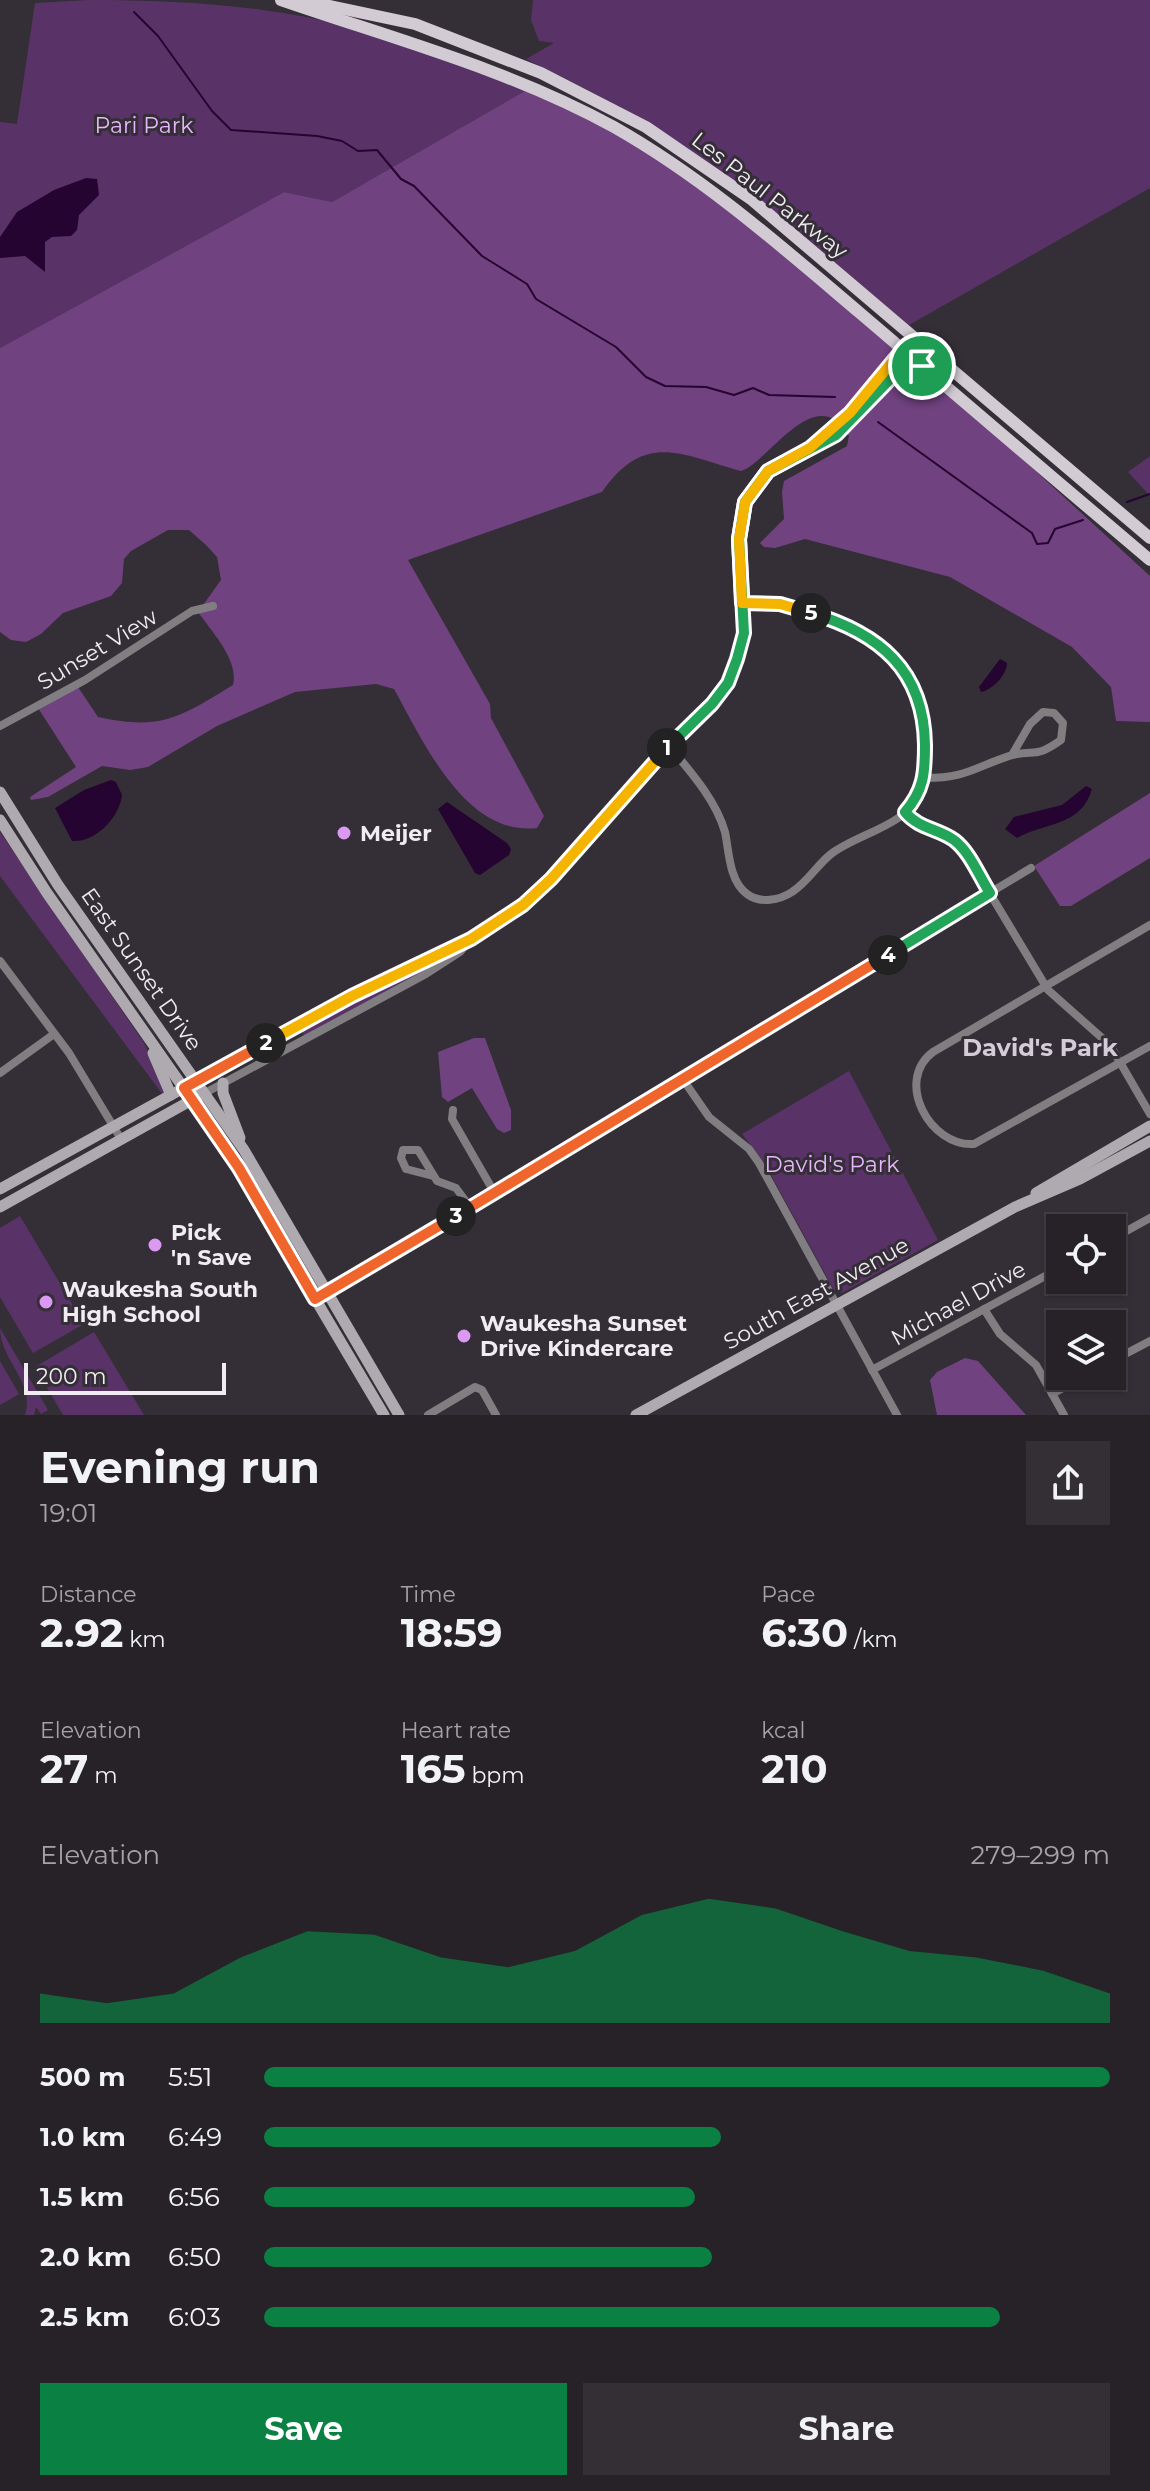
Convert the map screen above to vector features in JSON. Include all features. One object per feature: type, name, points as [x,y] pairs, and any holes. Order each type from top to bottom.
[{"type":"main road","name":"Les Paul Parkway","points":[[281,0],[467,60],[535,87],[615,128],[734,208],[1150,560]]},
{"type":"main road","name":"Les Paul Parkway","points":[[300,0],[415,24],[541,73],[646,127],[751,199],[1150,538]]},
{"type":"main road","points":[[903,349],[913,346],[991,410],[1027,435]]},
{"type":"main road","name":"East Sunset Drive","points":[[0,792],[58,885],[244,1150],[399,1415]]},
{"type":"main road","name":"East Sunset Drive","points":[[0,820],[47,893],[239,1168],[384,1415]]},
{"type":"main road","points":[[47,893],[58,885]]},
{"type":"main road","points":[[146,1034],[171,1095]]},
{"type":"main road","points":[[0,1189],[197,1081]]},
{"type":"main road","points":[[223,1083],[223,1093],[244,1150]]},
{"type":"main road","points":[[0,1207],[205,1093]]},
{"type":"main road","name":"South East Avenue","points":[[636,1415],[1015,1207],[1087,1161],[1150,1126]]},
{"type":"main road","name":"South East Avenue","points":[[1015,1207],[1080,1179],[1150,1141]]},
{"type":"street","points":[[810,448],[850,413],[903,349]]},
{"type":"street","points":[[197,1081],[298,1025],[471,939],[523,905],[551,879],[728,683],[744,633],[739,539],[745,502],[768,471],[836,435],[854,420],[901,368],[922,366]]},
{"type":"street","points":[[669,746],[698,779],[724,828],[733,874],[746,894],[768,901],[793,892],[833,852],[905,812],[920,794],[925,778],[925,718],[905,669],[884,647],[816,614],[780,604],[742,603]]},
{"type":"street","name":"Sunset View","points":[[0,726],[115,662],[192,611],[213,606]]},
{"type":"street","points":[[925,778],[956,778],[1012,755],[1041,754],[1061,740],[1063,723],[1054,713],[1043,712],[1030,724],[1012,755]]},
{"type":"street","points":[[905,812],[915,825],[951,838],[962,847],[1045,986],[1100,1034],[1122,1062],[1150,1114]]},
{"type":"street","points":[[315,1299],[1031,868]]},
{"type":"street","points":[[1150,925],[927,1057],[918,1073],[917,1093],[936,1130],[958,1144],[983,1141],[1150,1046]]},
{"type":"street","points":[[205,1093],[444,964],[471,939]]},
{"type":"street","points":[[0,961],[54,1034],[121,1139]]},
{"type":"street","points":[[380,983],[387,995]]},
{"type":"street","points":[[298,1025],[305,1037]]},
{"type":"street","points":[[0,1073],[54,1034]]},
{"type":"street","points":[[682,1078],[709,1117],[752,1152],[897,1415]]},
{"type":"street","points":[[149,1108],[156,1120]]},
{"type":"street","points":[[453,1110],[452,1119],[494,1192]]},
{"type":"street","points":[[433,1176],[440,1183],[456,1188],[470,1207]]},
{"type":"street","points":[[1126,1231],[1150,1218]]},
{"type":"street","name":"Michael Drive","points":[[872,1370],[1046,1276]]},
{"type":"street","points":[[984,1309],[1000,1334],[1036,1365],[1064,1415]]},
{"type":"street","points":[[1126,1354],[1150,1341]]},
{"type":"street","points":[[428,1415],[475,1387],[482,1390],[496,1415]]},
{"type":"street","points":[[1052,1394],[1059,1390]]},
{"type":"green space","name":"Pari Park","points":[[89,0],[221,5],[319,20],[396,40],[530,88],[332,202],[284,192],[0,348],[0,122],[17,124],[35,3]]},
{"type":"green space","points":[[533,0],[1150,0],[1150,188],[909,325],[715,167],[628,111],[526,59],[554,43],[539,41],[531,20]]},
{"type":"green space","points":[[1150,456],[1150,496],[1128,472]]},
{"type":"green space","points":[[0,832],[144,1043],[166,1088],[163,1095],[0,876]]},
{"type":"green space","points":[[456,941],[460,952],[305,1037],[298,1025]]},
{"type":"green space","name":"David's Park","points":[[849,1071],[938,1240],[842,1293],[834,1290],[765,1164],[742,1134]]},
{"type":"green space","points":[[20,1216],[84,1324],[33,1353],[0,1297],[0,1228]]},
{"type":"green space","points":[[0,1328],[48,1410],[41,1414],[36,1407],[34,1415],[25,1415],[26,1392],[5,1351]]},
{"type":"green space","points":[[94,1332],[144,1415],[63,1415],[35,1367]]},
{"type":"green space","points":[[0,1361],[19,1394],[0,1405]]},
{"type":"shaded area","points":[[530,88],[617,132],[736,212],[942,385],[1150,576],[1150,722],[1116,721],[1111,687],[1072,647],[950,577],[805,539],[775,548],[764,547],[760,543],[784,519],[784,481],[847,446],[849,436],[836,421],[822,416],[808,419],[794,428],[741,471],[682,454],[649,454],[634,460],[602,492],[408,560],[490,704],[491,718],[544,816],[537,828],[511,827],[488,817],[467,801],[433,757],[394,689],[376,684],[295,692],[217,726],[148,767],[130,770],[102,766],[48,797],[31,800],[30,797],[76,767],[38,708],[78,687],[98,717],[120,721],[155,721],[184,713],[215,696],[233,685],[234,676],[223,647],[198,612],[221,580],[217,557],[189,530],[168,530],[131,551],[124,559],[122,583],[111,596],[63,613],[41,634],[26,642],[11,640],[0,632],[0,348],[284,192],[332,202]]},
{"type":"shaded area","points":[[86,178],[97,179],[99,195],[79,215],[77,230],[71,236],[52,237],[45,242],[45,272],[25,256],[0,258],[0,237],[17,212],[54,190]]},
{"type":"shaded area","points":[[1000,659],[1007,663],[1002,677],[981,692],[979,687]]},
{"type":"shaded area","points":[[111,780],[116,782],[122,795],[112,819],[90,838],[72,841],[55,808],[84,790]]},
{"type":"shaded area","points":[[1086,786],[1092,789],[1087,801],[1071,817],[1017,838],[1005,829],[1014,817],[1062,805]]},
{"type":"shaded area","points":[[1150,793],[1150,858],[1071,906],[1060,906],[1034,866]]},
{"type":"shaded area","points":[[447,802],[507,843],[511,849],[509,855],[480,875],[475,873],[438,809]]},
{"type":"shaded area","points":[[474,1038],[485,1038],[511,1110],[511,1130],[504,1133],[497,1129],[472,1088],[448,1102],[442,1097],[438,1052]]},
{"type":"shaded area","points":[[965,1358],[978,1361],[1026,1415],[937,1415],[930,1380],[937,1372]]},
{"type":"waterway","points":[[134,12],[158,36],[212,111],[231,130],[317,136],[342,141],[358,151],[377,150],[401,179],[414,186],[482,256],[527,284],[536,299],[616,347],[646,377],[665,386],[706,387],[734,395],[753,388],[769,395],[835,397]]},
{"type":"waterway","points":[[878,422],[1032,533],[1037,544],[1048,543],[1055,529],[1083,520]]},
{"type":"waterway","points":[[1127,502],[1150,494]]},
{"type":"place","name":"Meijer","points":[[344,833]]},
{"type":"place","name":"Pick 'n Save","points":[[155,1245]]},
{"type":"place","name":"Waukesha South High School","points":[[46,1302]]},
{"type":"place","name":"Waukesha Sunset Drive Kindercare","points":[[464,1336]]},
{"type":"district","name":"David's Park","points":[[1040,1048]]},
{"type":"route","points":[[922,366],[903,349],[850,413],[810,448],[768,471],[745,502],[739,539],[742,603],[780,604],[816,614],[884,647],[905,669],[925,718],[925,778],[920,794],[905,812],[915,825],[951,838],[962,847],[990,893],[315,1299],[239,1168],[184,1088],[336,1004],[456,943],[471,939],[523,905],[551,879],[728,683],[744,633],[742,603],[739,539],[745,502],[768,471],[836,435],[854,420],[901,368],[910,364],[922,366]]}]
